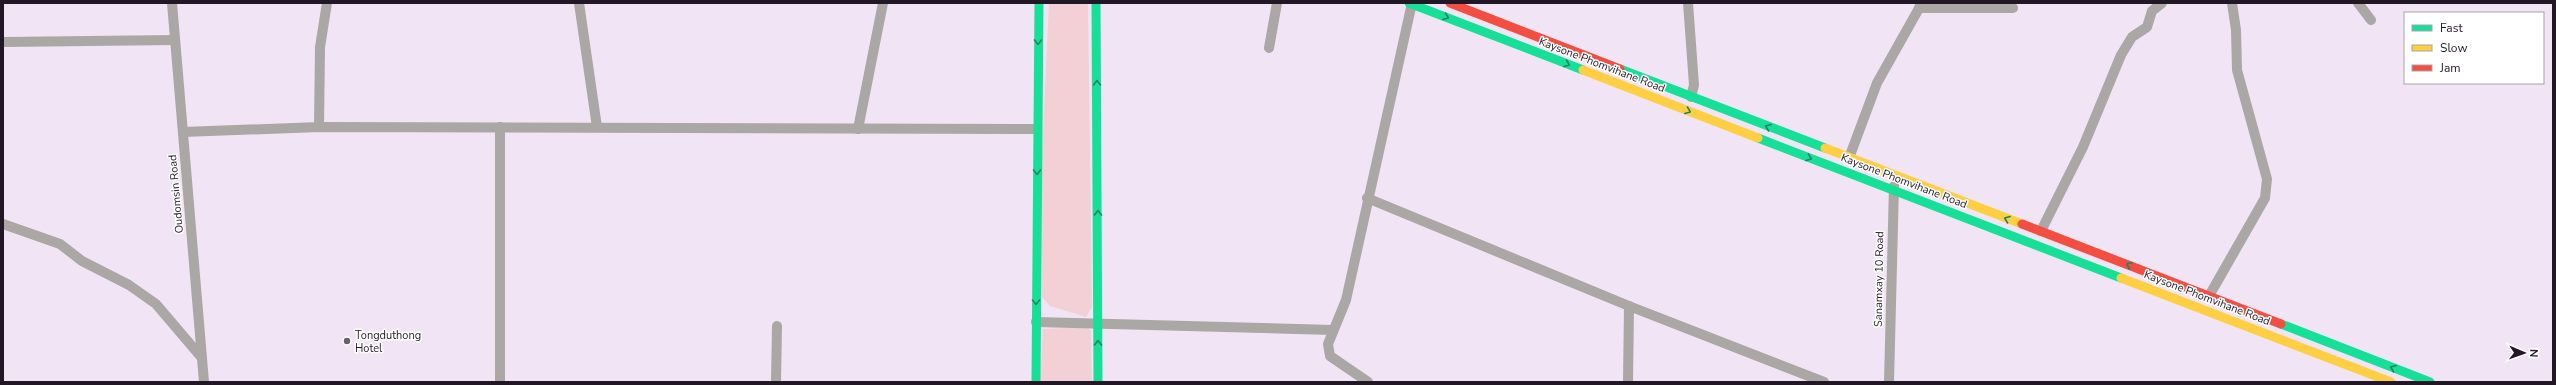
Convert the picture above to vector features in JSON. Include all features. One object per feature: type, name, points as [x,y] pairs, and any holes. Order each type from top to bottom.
[{"type":"main road","points":[[1036,382],[1039,3]]},
{"type":"main road","points":[[1096,3],[1099,324],[1098,382]]},
{"type":"main road","name":"Kaysone Phomvihane Road","points":[[1411,3],[2391,382]]},
{"type":"main road","name":"Kaysone Phomvihane Road","points":[[1450,3],[2430,382]]},
{"type":"main road","points":[[1592,73],[1597,59]]},
{"type":"street","name":"Oudomsin Road","points":[[172,3],[204,382]]},
{"type":"street","points":[[319,127],[320,47],[327,3]]},
{"type":"street","points":[[579,3],[597,127]]},
{"type":"street","points":[[858,128],[883,3]]},
{"type":"street","points":[[1269,48],[1277,3]]},
{"type":"street","points":[[1368,382],[1330,356],[1328,344],[1346,300],[1367,198],[1411,3]]},
{"type":"street","points":[[1688,3],[1694,86],[1691,97]]},
{"type":"street","points":[[2041,231],[2083,146],[2121,55],[2132,37],[2147,27],[2152,11],[2162,3]]},
{"type":"street","points":[[2209,296],[2265,198],[2267,179],[2236,70],[2236,30],[2232,3]]},
{"type":"street","points":[[2358,3],[2371,20]]},
{"type":"street","points":[[1849,158],[1878,83],[1921,5],[2013,8]]},
{"type":"street","points":[[3,42],[175,40]]},
{"type":"street","points":[[183,132],[319,127],[1037,129]]},
{"type":"street","points":[[500,127],[500,382]]},
{"type":"street","name":"Sanamxay 10 Road","points":[[1889,382],[1892,190],[1897,177]]},
{"type":"street","points":[[1367,198],[1629,306],[1824,382]]},
{"type":"street","points":[[3,224],[60,244],[82,261],[129,285],[156,304],[202,358]]},
{"type":"street","points":[[1628,382],[1629,306]]},
{"type":"street","points":[[1036,322],[1333,330]]},
{"type":"street","points":[[776,382],[777,326]]},
{"type":"shaded area","points":[[1049,3],[1087,3],[1088,6],[1092,307],[1086,317],[1050,306],[1042,297],[1042,152]]},
{"type":"shaded area","points":[[1086,327],[1091,330],[1092,382],[1040,382],[1043,329]]},
{"type":"traffic: fast","points":[[1036,382],[1039,3]]},
{"type":"traffic: fast","points":[[1096,3],[1098,382]]},
{"type":"traffic: fast","points":[[1409,3],[1583,70]]},
{"type":"traffic: fast","points":[[1620,69],[1825,148]]},
{"type":"traffic: fast","points":[[1758,138],[2121,278]]},
{"type":"traffic: fast","points":[[2281,324],[2430,382]]},
{"type":"traffic: slow","points":[[1583,70],[1758,138]]},
{"type":"traffic: slow","points":[[1825,148],[2022,224]]},
{"type":"traffic: slow","points":[[2121,278],[2391,382]]},
{"type":"traffic: jam","points":[[1450,3],[1620,69]]},
{"type":"traffic: jam","points":[[2022,224],[2281,324]]},
{"type":"place","name":"Tongduthong Hotel","points":[[347,341]]}]
